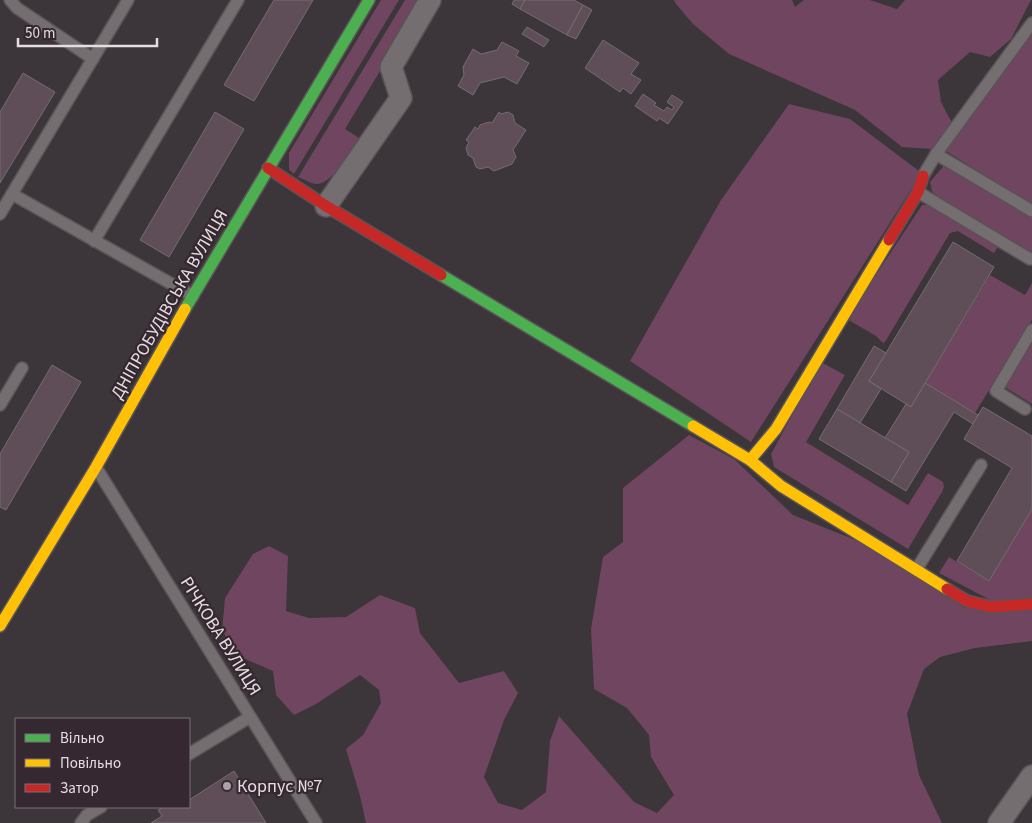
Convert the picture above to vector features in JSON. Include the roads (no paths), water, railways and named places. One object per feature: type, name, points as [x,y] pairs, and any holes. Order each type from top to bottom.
[{"type":"street","name":"ДНІПРОБУДІВСЬКА ВУЛИЦЯ","points":[[0,626],[96,467],[193,296],[369,0]]},
{"type":"street","points":[[326,206],[401,98],[390,67],[430,0]]},
{"type":"street","points":[[268,168],[326,206],[750,460],[781,486],[967,602],[991,607],[1032,604]]},
{"type":"street","points":[[750,460],[776,429],[918,192],[923,176]]},
{"type":"street","points":[[999,823],[1030,782]]},
{"type":"lane","points":[[10,0],[17,8],[93,59]]},
{"type":"lane","points":[[0,214],[128,0]]},
{"type":"lane","points":[[94,241],[238,0]]},
{"type":"lane","points":[[923,176],[936,154],[1032,23]]},
{"type":"lane","points":[[936,154],[1032,211]]},
{"type":"lane","points":[[918,192],[1030,259]]},
{"type":"lane","points":[[12,194],[193,296]]},
{"type":"lane","points":[[1025,409],[996,391],[1032,330]]},
{"type":"lane","points":[[0,405],[22,368]]},
{"type":"lane","points":[[916,570],[981,465]]},
{"type":"lane","name":"РІЧКОВА ВУЛИЦЯ","points":[[96,467],[316,823]]},
{"type":"lane","points":[[190,753],[250,717]]},
{"type":"lane","points":[[81,823],[88,815],[99,808]]},
{"type":"place","name":"Корпус №7","points":[[227,786]]}]
